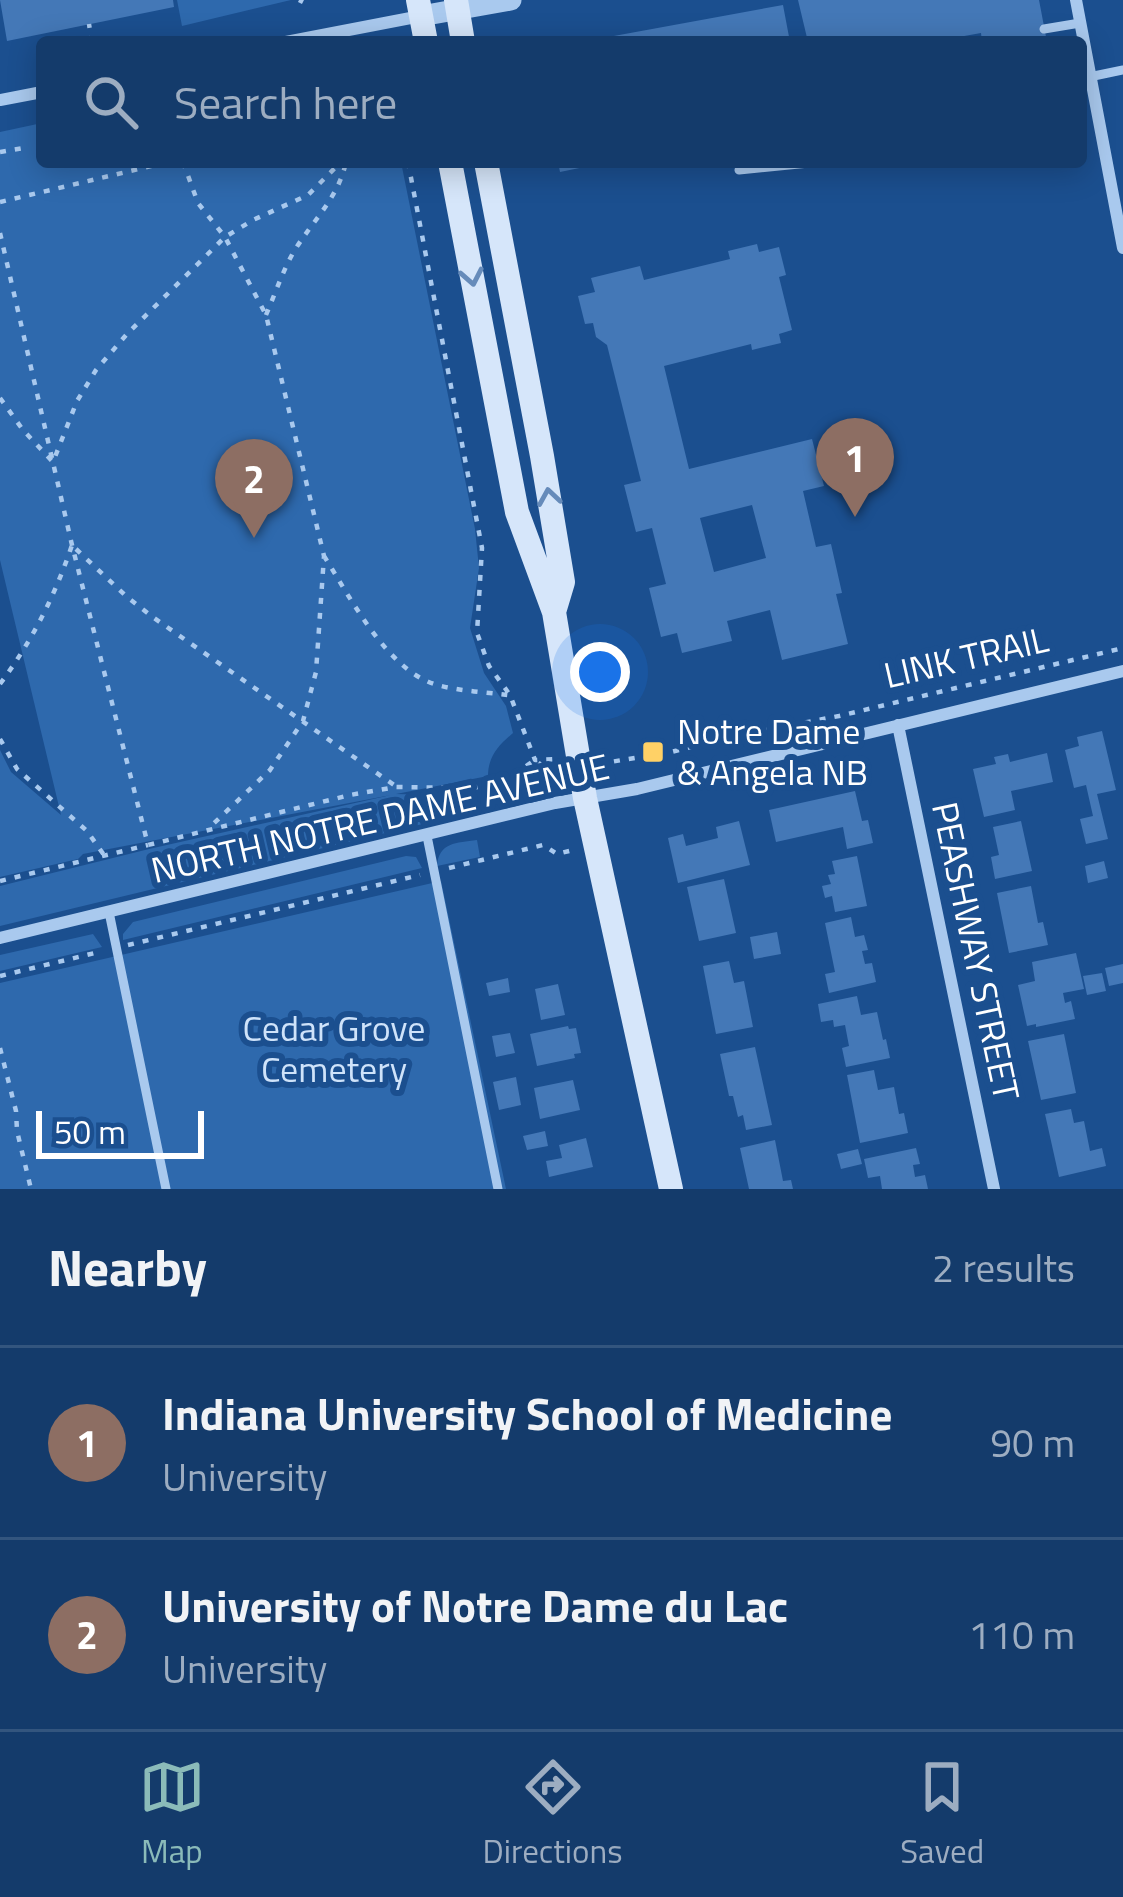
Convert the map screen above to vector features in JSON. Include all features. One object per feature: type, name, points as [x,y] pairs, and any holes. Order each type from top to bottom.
[{"type":"main road","points":[[457,5],[463,36]]},
{"type":"main road","points":[[451,168],[517,512],[554,612],[585,798],[671,1189]]},
{"type":"main road","points":[[487,168],[562,582],[554,612]]},
{"type":"street","points":[[323,36],[421,20],[457,5],[511,0]]},
{"type":"street","points":[[1076,0],[1082,36]]},
{"type":"street","points":[[1087,75],[1123,248]]},
{"type":"street","points":[[0,100],[36,93]]},
{"type":"street","name":"NORTH NOTRE DAME AVENUE","points":[[0,938],[1123,671]]},
{"type":"street","name":"PEASHWAY STREET","points":[[898,725],[994,1189]]},
{"type":"lane","points":[[1044,29],[1080,23]]},
{"type":"lane","points":[[1087,70],[1123,70]]},
{"type":"lane","points":[[740,170],[760,168]]},
{"type":"lane","points":[[427,836],[498,1189]]},
{"type":"lane","points":[[109,912],[166,1189]]},
{"type":"path","points":[[88,24],[91,36]]},
{"type":"path","points":[[0,152],[24,148]]},
{"type":"path","points":[[0,202],[143,168]]},
{"type":"path","points":[[184,168],[198,203],[225,237],[266,315],[324,556],[316,672],[303,721],[270,770],[206,830]]},
{"type":"path","points":[[53,462],[77,401],[127,334],[225,237],[308,195],[338,168]]},
{"type":"path","points":[[266,315],[294,253],[332,201],[342,168]]},
{"type":"path","points":[[409,168],[482,548],[477,633],[489,666],[510,695],[535,760],[546,769]]},
{"type":"path","points":[[0,233],[148,844]]},
{"type":"path","points":[[0,398],[53,462]]},
{"type":"path","points":[[0,684],[40,624],[72,545]]},
{"type":"path","points":[[72,545],[127,597],[396,787]]},
{"type":"path","points":[[324,556],[382,644],[404,665],[434,684],[510,695]]},
{"type":"path","name":"LINK TRAIL","points":[[610,763],[838,716],[1123,647]]},
{"type":"path","points":[[0,740],[17,769],[87,831],[104,855]]},
{"type":"path","points":[[0,881],[396,787],[473,788],[504,781],[535,760],[550,758]]},
{"type":"path","points":[[0,976],[543,845],[557,854],[573,850]]},
{"type":"path","points":[[0,1048],[31,1189]]},
{"type":"green space","points":[[177,0],[291,0],[182,26]]},
{"type":"green space","points":[[36,124],[36,168],[402,168],[475,529],[479,568],[470,628],[484,673],[506,706],[513,733],[495,752],[488,776],[396,794],[469,796],[472,812],[0,926],[0,886],[391,795],[83,854],[0,877],[0,750],[11,772],[61,815],[0,560],[0,132]]},
{"type":"green space","points":[[477,840],[480,857],[437,866],[445,848]]},
{"type":"green space","points":[[416,857],[422,868],[123,940],[133,922]]},
{"type":"green space","name":"Cedar Grove Cemetery","points":[[441,881],[506,1189],[0,1189],[0,983]]},
{"type":"green space","points":[[93,934],[102,947],[0,971],[0,955]]},
{"type":"building","points":[[0,0],[173,0],[174,7],[7,41]]},
{"type":"building","points":[[798,0],[1039,0],[1046,36],[981,33],[807,36]]},
{"type":"building","points":[[783,5],[789,36],[614,36]]},
{"type":"building","points":[[757,244],[759,252],[779,247],[786,275],[779,277],[792,330],[779,334],[781,343],[752,350],[751,344],[664,366],[689,469],[812,439],[824,486],[803,491],[816,547],[831,544],[848,644],[782,660],[770,610],[727,621],[732,641],[682,653],[677,633],[661,637],[649,588],[666,584],[652,528],[636,532],[624,485],[641,481],[607,345],[596,337],[593,323],[585,324],[578,296],[595,292],[591,278],[640,266],[644,280],[730,259],[728,251]],"holes":[[[752,505],[766,558],[714,572],[700,518]]]},
{"type":"building","points":[[1102,731],[1116,790],[1097,794],[1108,839],[1086,844],[1080,819],[1093,816],[1086,785],[1074,788],[1065,750],[1079,746],[1077,737]]},
{"type":"building","points":[[1047,753],[1053,782],[1011,791],[1015,810],[984,817],[973,769],[996,764],[994,757],[1008,754],[1010,762]]},
{"type":"building","points":[[855,791],[873,843],[847,849],[843,827],[776,842],[769,810]]},
{"type":"building","points":[[739,821],[750,865],[678,883],[668,838],[683,834],[686,846],[718,838],[716,827]]},
{"type":"building","points":[[1021,821],[1032,871],[995,879],[991,857],[999,855],[993,827]]},
{"type":"building","points":[[857,856],[867,906],[835,912],[832,896],[825,898],[822,886],[831,884],[828,875],[835,874],[832,861]]},
{"type":"building","points":[[1104,861],[1108,878],[1088,883],[1085,866]]},
{"type":"building","points":[[724,879],[736,933],[699,941],[687,887]]},
{"type":"building","points":[[1031,886],[1048,945],[1009,953],[997,893]]},
{"type":"building","points":[[851,917],[855,937],[864,935],[865,964],[872,963],[876,982],[829,993],[825,974],[835,972],[825,923]]},
{"type":"building","points":[[777,932],[781,954],[754,959],[750,937]]},
{"type":"building","points":[[1076,953],[1084,989],[1063,993],[1065,1003],[1071,1001],[1075,1019],[1027,1026],[1018,985],[1035,981],[1032,962]]},
{"type":"building","points":[[729,961],[734,983],[744,981],[753,1027],[716,1034],[703,966]]},
{"type":"building","points":[[1123,964],[1123,983],[1109,986],[1105,968]]},
{"type":"building","points":[[1102,973],[1106,991],[1087,995],[1083,976]]},
{"type":"building","points":[[508,978],[510,992],[489,996],[486,983]]},
{"type":"building","points":[[558,984],[565,1015],[541,1020],[535,989]]},
{"type":"building","points":[[857,996],[861,1015],[877,1012],[890,1058],[846,1067],[845,1025],[821,1022],[818,1004]]},
{"type":"building","points":[[576,1028],[581,1053],[537,1066],[530,1034]]},
{"type":"building","points":[[510,1033],[515,1053],[496,1057],[492,1036]]},
{"type":"building","points":[[1064,1034],[1076,1093],[1041,1100],[1028,1041]]},
{"type":"building","points":[[755,1047],[772,1125],[746,1130],[743,1115],[738,1117],[733,1096],[729,1096],[720,1054]]},
{"type":"building","points":[[874,1070],[878,1090],[894,1087],[908,1133],[860,1143],[847,1075]]},
{"type":"building","points":[[516,1077],[521,1105],[499,1110],[493,1082]]},
{"type":"building","points":[[573,1080],[580,1110],[540,1119],[534,1088]]},
{"type":"building","points":[[1071,1109],[1074,1123],[1084,1121],[1090,1151],[1102,1148],[1106,1166],[1059,1177],[1045,1114]]},
{"type":"building","points":[[545,1131],[548,1146],[527,1150],[523,1136]]},
{"type":"building","points":[[586,1138],[593,1167],[549,1177],[546,1161],[562,1158],[559,1145]]},
{"type":"building","points":[[775,1140],[783,1181],[791,1180],[793,1189],[749,1189],[740,1148]]},
{"type":"building","points":[[916,1148],[920,1164],[913,1165],[915,1177],[925,1175],[928,1189],[882,1189],[880,1176],[868,1178],[864,1159]]},
{"type":"building","points":[[858,1149],[862,1164],[841,1169],[837,1154]]},
{"type":"place","name":"Indiana University School of Medicine","points":[[855,517]]},
{"type":"place","name":"University of Notre Dame du Lac","points":[[254,538]]},
{"type":"place","name":"Notre Dame & Angela NB","points":[[653,752]]}]
